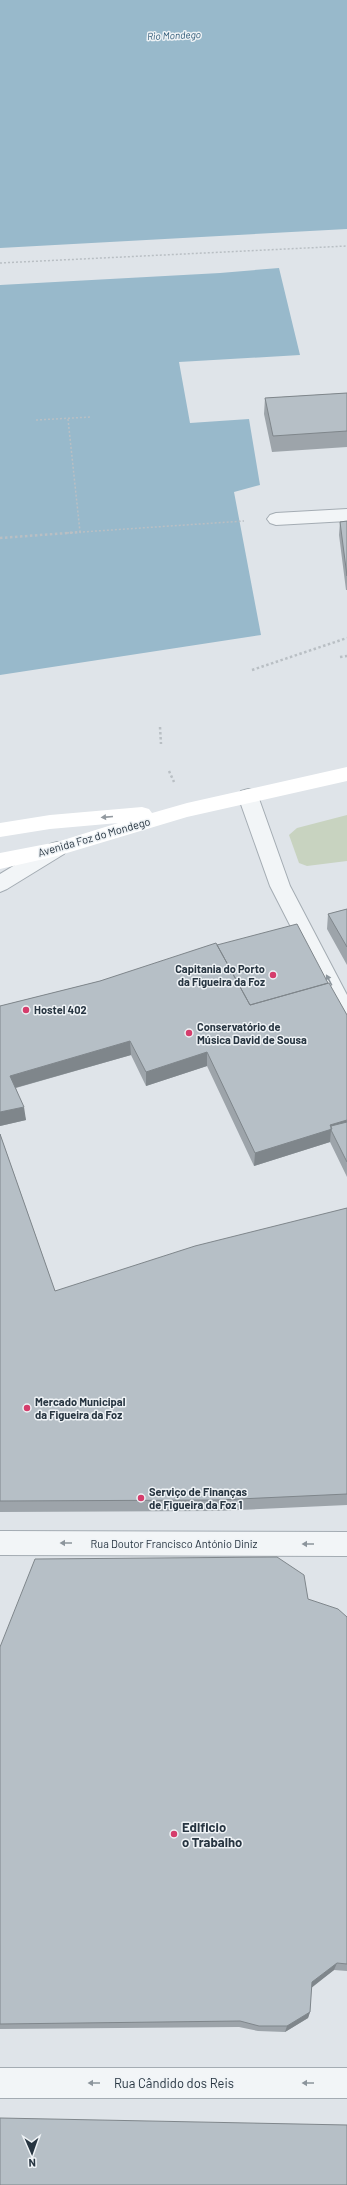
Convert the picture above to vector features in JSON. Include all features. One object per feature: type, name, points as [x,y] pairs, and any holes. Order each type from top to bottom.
[{"type":"main road","name":"Avenida Foz do Mondego","points":[[0,861],[57,849],[187,810],[347,774]]},
{"type":"main road","name":"Avenida Foz do Mondego","points":[[0,830],[50,822],[187,810]]},
{"type":"street","points":[[276,519],[347,515]]},
{"type":"street","points":[[248,796],[280,886],[347,1015]]},
{"type":"street","points":[[0,884],[57,849]]},
{"type":"street","name":"Rua Doutor Francisco António Diniz","points":[[0,1543],[347,1544]]},
{"type":"street","name":"Rua Cândido dos Reis","points":[[0,2083],[347,2084]]},
{"type":"path","points":[[0,263],[347,246]]},
{"type":"path","points":[[36,420],[91,417]]},
{"type":"path","points":[[68,419],[80,532]]},
{"type":"path","points":[[0,538],[276,519]]},
{"type":"path","points":[[252,670],[347,638]]},
{"type":"path","points":[[340,657],[347,656]]},
{"type":"path","points":[[160,727],[161,744]]},
{"type":"green space","points":[[347,815],[347,861],[307,866],[299,863],[289,835],[297,828]]},
{"type":"water","name":"Rio Mondego","points":[[0,0],[347,0],[347,229],[0,248]]},
{"type":"water","points":[[279,268],[300,355],[179,362],[190,423],[249,419],[260,485],[234,492],[261,635],[0,675],[0,285],[220,273]]},
{"type":"building","points":[[347,393],[347,431],[273,436],[265,398]]},
{"type":"building","points":[[347,521],[347,576],[340,522]]},
{"type":"building","points":[[347,909],[347,947],[328,914]]},
{"type":"building","points":[[297,924],[328,983],[250,1005],[217,945]]},
{"type":"building","points":[[216,943],[250,1005],[329,983],[347,1015],[347,1120],[330,1125],[332,1129],[255,1153],[207,1052],[146,1072],[130,1041],[10,1076],[24,1107],[0,1112],[0,1006],[100,981]]},
{"type":"building","points":[[347,1122],[347,1162],[331,1130],[331,1126]]},
{"type":"building","points":[[0,1134],[55,1291],[195,1246],[347,1208],[347,1494],[218,1500],[0,1501]]},
{"type":"building","name":"Edificio o Trabalho","points":[[277,1557],[304,1575],[308,1599],[338,1609],[347,1617],[347,1964],[337,1963],[312,1982],[310,2012],[287,2026],[259,2026],[240,2021],[0,2024],[0,1647],[35,1559]]},
{"type":"building","points":[[0,2118],[347,2125],[347,2185],[0,2185]]},
{"type":"place","name":"Capitania do Porto da Figueira da Foz","points":[[273,975]]},
{"type":"place","name":"Hostel 402","points":[[26,1010]]},
{"type":"place","name":"Conservatório de Música David de Sousa","points":[[189,1033]]},
{"type":"place","name":"Mercado Municipal da Figueira da Foz","points":[[27,1408]]},
{"type":"place","name":"Serviço de Finanças de Figueira da Foz 1","points":[[141,1498]]},
{"type":"place","name":"Edificio o Trabalho","points":[[174,1834]]}]
